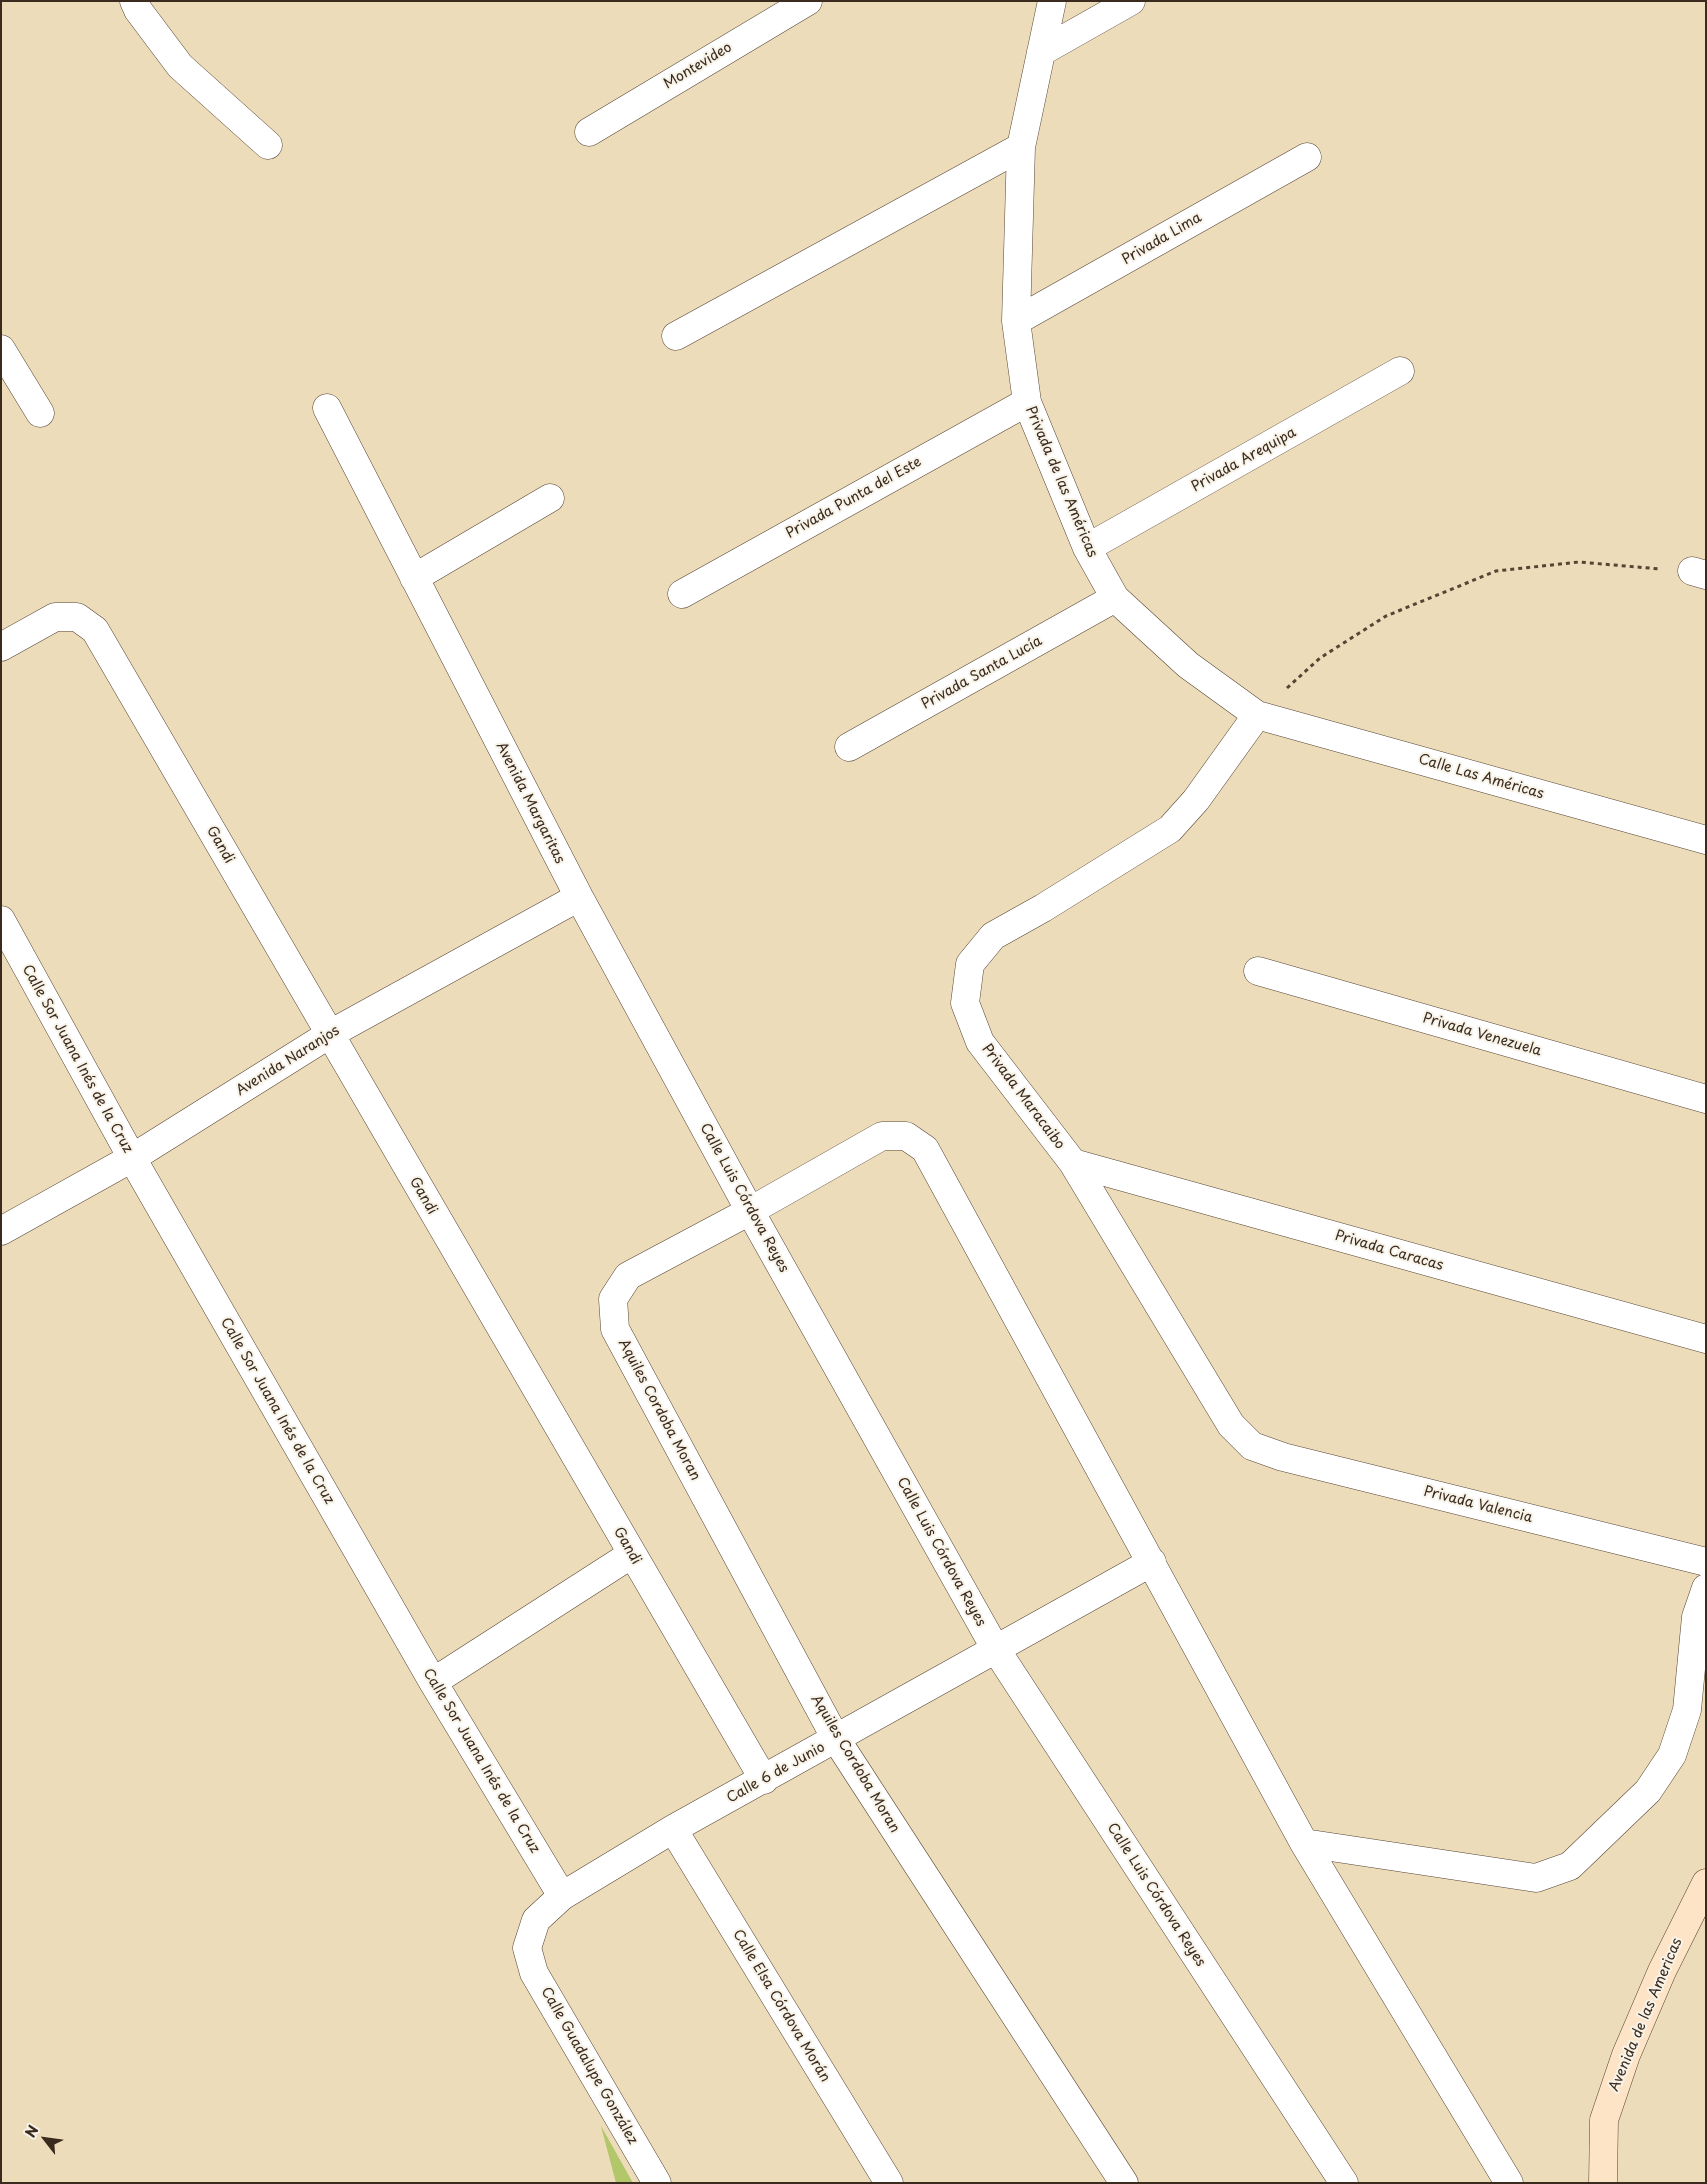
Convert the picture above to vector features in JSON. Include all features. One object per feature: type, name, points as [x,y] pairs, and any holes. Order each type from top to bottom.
[{"type":"street","points":[[134,1],[138,10],[180,66],[268,145]]},
{"type":"street","name":"Montevideo","points":[[589,132],[808,1]]},
{"type":"street","name":"Privada de las Américas","points":[[1052,1],[1021,147],[1016,322],[1027,402],[1087,548],[1115,598],[1188,666],[1257,715]]},
{"type":"street","points":[[1041,52],[1131,1]]},
{"type":"street","points":[[676,336],[1021,147]]},
{"type":"street","name":"Privada Lima","points":[[1016,322],[1307,157]]},
{"type":"street","points":[[1,350],[40,413]]},
{"type":"street","name":"Privada Arequipa","points":[[1087,548],[1400,372]]},
{"type":"street","name":"Privada Punta del Este","points":[[682,594],[1027,402]]},
{"type":"street","name":"Avenida Margaritas","points":[[327,408],[579,897]]},
{"type":"street","points":[[414,578],[550,498]]},
{"type":"street","name":"Privada Santa Lucía","points":[[849,747],[1115,598]]},
{"type":"street","name":"Gandi","points":[[1,647],[55,618],[77,617],[95,630],[764,1780]]},
{"type":"street","name":"Calle Las Américas","points":[[1257,715],[1706,840]]},
{"type":"street","name":"Privada Maracaibo","points":[[1252,1446],[1231,1425],[1073,1162],[980,1042],[965,1003],[970,964],[993,936],[1043,908],[1170,829],[1196,800],[1257,715]]},
{"type":"street","name":"Avenida Naranjos","points":[[1,1231],[132,1158],[330,1034],[579,897]]},
{"type":"street","name":"Calle Luis Córdova Reyes","points":[[579,897],[750,1211],[995,1648],[1344,2183]]},
{"type":"street","name":"Calle Sor Juana Inés de la Cruz","points":[[1,920],[132,1158],[433,1682],[562,1896]]},
{"type":"street","name":"Privada Venezuela","points":[[1258,971],[1706,1099]]},
{"type":"street","points":[[750,1211],[882,1136],[906,1136],[925,1149],[1304,1843],[1509,2183]]},
{"type":"street","name":"Privada Caracas","points":[[1073,1162],[1706,1339]]},
{"type":"street","name":"Aquiles Cordoba Moran","points":[[750,1211],[628,1276],[613,1298],[615,1329],[836,1739],[1124,2183]]},
{"type":"street","name":"Privada Valencia","points":[[1252,1446],[1283,1457],[1706,1562]]},
{"type":"street","points":[[433,1682],[632,1554]]},
{"type":"street","name":"Calle 6 de Junio","points":[[527,1948],[536,1920],[562,1896],[673,1829],[764,1780],[995,1648],[1152,1562]]},
{"type":"street","points":[[1304,1843],[1536,1878],[1570,1866],[1648,1791],[1672,1755],[1687,1710],[1696,1617],[1706,1588]]},
{"type":"street","name":"Calle Elsa Córdova Morán","points":[[673,1829],[889,2183]]},
{"type":"street","name":"Avenida de las Americas","points":[[1603,2183],[1604,2120],[1622,2064],[1662,1971],[1706,1882]]},
{"type":"street","name":"Calle Guadalupe González","points":[[527,1948],[534,1973],[657,2183]]},
{"type":"path","points":[[1257,715],[1320,658],[1386,616],[1496,571],[1579,562],[1699,573]]},
{"type":"green space","points":[[601,2126],[633,2183],[616,2183]]}]
